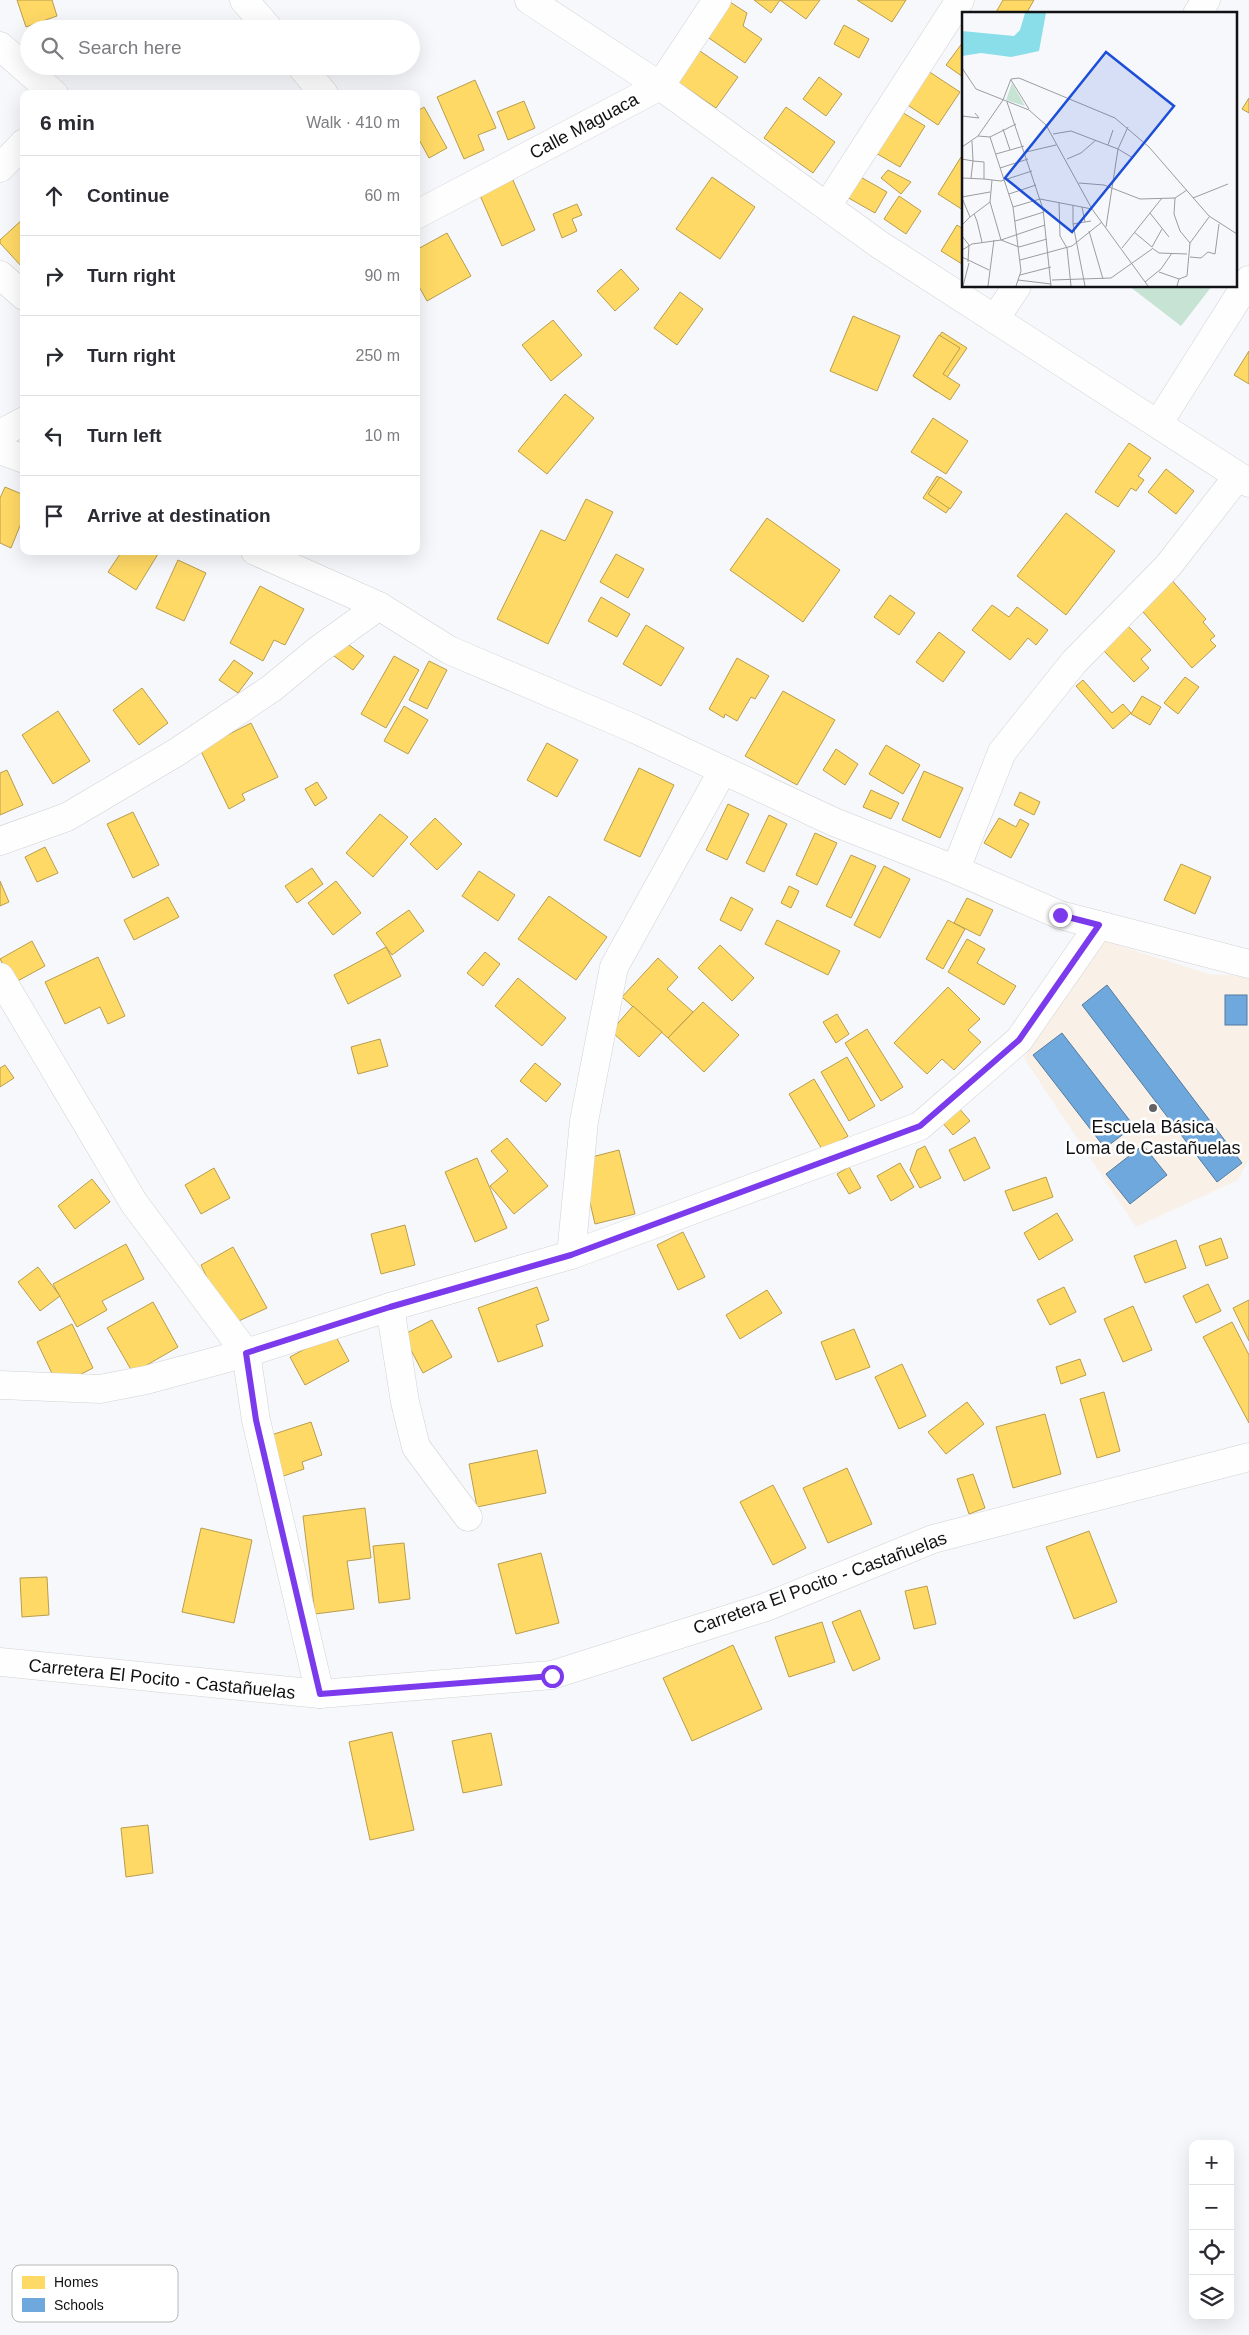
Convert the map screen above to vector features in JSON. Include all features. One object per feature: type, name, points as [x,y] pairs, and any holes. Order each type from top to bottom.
[{"type":"street","points":[[244,0],[261,20]]},
{"type":"street","points":[[530,0],[660,86],[880,244],[1244,479],[1168,566],[1074,662],[1002,752],[956,869]]},
{"type":"street","name":"Calle Maguaca","points":[[420,213],[660,86],[717,0]]},
{"type":"street","points":[[827,206],[960,0]]},
{"type":"street","points":[[1198,12],[1206,0]]},
{"type":"street","points":[[0,46],[20,64]]},
{"type":"street","points":[[33,75],[50,90]]},
{"type":"street","points":[[308,75],[321,90]]},
{"type":"street","points":[[0,168],[20,147]]},
{"type":"street","points":[[0,275],[20,292]]},
{"type":"street","points":[[1158,424],[1249,280]]},
{"type":"street","points":[[995,320],[1016,288]]},
{"type":"street","points":[[0,434],[20,423]]},
{"type":"street","points":[[0,450],[20,458]]},
{"type":"street","points":[[264,555],[379,606],[448,650],[635,730],[834,822],[956,869],[1060,915],[1249,964]]},
{"type":"street","points":[[0,841],[67,817],[177,752],[272,688],[318,650],[379,606]]},
{"type":"street","points":[[571,1255],[584,1121],[614,967],[723,770]]},
{"type":"street","points":[[0,1385],[100,1389],[146,1380],[246,1353],[390,1307],[571,1255],[920,1126],[1019,1040],[1099,925]]},
{"type":"street","points":[[0,977],[134,1203],[246,1353],[256,1420],[320,1694]]},
{"type":"street","points":[[390,1307],[406,1402],[416,1447],[468,1517]]},
{"type":"street","name":"Carretera El Pocito - Castañuelas","points":[[0,1662],[320,1694],[552,1676],[766,1607],[932,1539],[1249,1457]]},
{"type":"shaded area","name":"Escuela Básica Loma de Castañuelas","points":[[1101,940],[1209,974],[1249,976],[1249,1159],[1238,1180],[1136,1227],[1024,1058]]},
{"type":"green space","points":[[1132,288],[1210,288],[1181,326]]},
{"type":"building: Homes","points":[[17,0],[52,0],[57,16],[46,20],[24,20]]},
{"type":"building: Homes","points":[[754,0],[780,0],[771,13]]},
{"type":"building: Homes","points":[[780,0],[820,0],[806,19]]},
{"type":"building: Homes","points":[[857,0],[906,0],[892,22]]},
{"type":"building: Homes","points":[[1003,0],[1034,0],[1027,12],[996,12]]},
{"type":"building: Homes","points":[[730,2],[747,13],[743,26],[762,39],[745,63],[706,36]]},
{"type":"building: Homes","points":[[844,25],[869,39],[859,58],[834,44]]},
{"type":"building: Homes","points":[[962,43],[962,76],[946,65]]},
{"type":"building: Homes","points":[[697,49],[738,77],[716,108],[675,80]]},
{"type":"building: Homes","points":[[925,69],[960,92],[938,125],[903,102]]},
{"type":"building: Homes","points":[[819,77],[842,94],[826,116],[803,99]]},
{"type":"building: Homes","points":[[475,80],[496,128],[478,135],[484,150],[464,159],[437,97]]},
{"type":"building: Homes","points":[[1249,98],[1249,113],[1242,109]]},
{"type":"building: Homes","points":[[524,101],[535,128],[508,140],[497,112]]},
{"type":"building: Homes","points":[[424,107],[447,148],[429,158],[420,141],[420,110]]},
{"type":"building: Homes","points":[[786,107],[835,142],[813,173],[764,138]]},
{"type":"building: Homes","points":[[900,111],[925,126],[900,167],[874,152]]},
{"type":"building: Homes","points":[[961,157],[962,209],[938,194]]},
{"type":"building: Homes","points":[[888,170],[911,182],[901,194],[881,178]]},
{"type":"building: Homes","points":[[857,175],[887,192],[875,213],[845,196]]},
{"type":"building: Homes","points":[[712,177],[755,207],[720,259],[676,229]]},
{"type":"building: Homes","points":[[512,178],[535,230],[502,246],[479,193]]},
{"type":"building: Homes","points":[[899,196],[921,211],[906,234],[884,219]]},
{"type":"building: Homes","points":[[577,204],[582,215],[572,219],[577,231],[562,238],[553,214]]},
{"type":"building: Homes","points":[[20,222],[20,265],[0,243],[0,240]]},
{"type":"building: Homes","points":[[957,225],[962,228],[962,264],[941,251]]},
{"type":"building: Homes","points":[[447,233],[471,276],[427,301],[420,288],[420,248]]},
{"type":"building: Homes","points":[[621,269],[639,289],[615,311],[597,291]]},
{"type":"building: Homes","points":[[680,292],[703,309],[677,345],[654,328]]},
{"type":"building: Homes","points":[[853,316],[900,336],[877,391],[830,371]]},
{"type":"building: Homes","points":[[553,320],[582,355],[551,381],[522,345]]},
{"type":"building: Homes","points":[[942,332],[967,348],[937,392],[913,376]]},
{"type":"building: Homes","points":[[939,335],[960,348],[943,374],[960,385],[950,400],[913,376]]},
{"type":"building: Homes","points":[[1249,351],[1249,384],[1234,375]]},
{"type":"building: Homes","points":[[565,394],[594,418],[547,474],[518,451]]},
{"type":"building: Homes","points":[[933,418],[968,441],[946,474],[911,452]]},
{"type":"building: Homes","points":[[1129,443],[1151,458],[1138,476],[1144,480],[1136,491],[1131,488],[1118,507],[1095,492]]},
{"type":"building: Homes","points":[[1166,469],[1194,491],[1176,514],[1148,492]]},
{"type":"building: Homes","points":[[937,476],[960,492],[946,513],[923,498]]},
{"type":"building: Homes","points":[[940,477],[962,492],[950,509],[928,494]]},
{"type":"building: Homes","points":[[5,487],[20,493],[20,526],[11,548],[0,543],[0,498]]},
{"type":"building: Homes","points":[[586,499],[613,512],[548,644],[497,619],[541,530],[565,541]]},
{"type":"building: Homes","points":[[1066,513],[1115,551],[1066,615],[1017,576]]},
{"type":"building: Homes","points":[[767,518],[840,570],[803,622],[730,570]]},
{"type":"building: Homes","points":[[616,554],[644,569],[628,598],[600,582]]},
{"type":"building: Homes","points":[[119,555],[157,555],[136,590],[108,572]]},
{"type":"building: Homes","points":[[178,560],[206,573],[184,621],[156,608]]},
{"type":"building: Homes","points":[[1169,577],[1206,619],[1203,622],[1215,636],[1210,640],[1216,646],[1192,668],[1137,605]]},
{"type":"building: Homes","points":[[260,586],[304,609],[285,645],[274,640],[263,661],[230,643]]},
{"type":"building: Homes","points":[[890,595],[915,613],[899,635],[874,617]]},
{"type":"building: Homes","points":[[601,597],[630,614],[617,637],[588,621]]},
{"type":"building: Homes","points":[[992,605],[1009,617],[1017,607],[1048,630],[1036,645],[1028,638],[1010,660],[972,630]]},
{"type":"building: Homes","points":[[646,625],[684,648],[661,686],[623,664]]},
{"type":"building: Homes","points":[[1128,626],[1151,650],[1141,659],[1149,668],[1134,682],[1103,650]]},
{"type":"building: Homes","points":[[939,632],[965,652],[943,682],[916,662]]},
{"type":"building: Homes","points":[[345,642],[364,656],[353,670],[334,656]]},
{"type":"building: Homes","points":[[394,656],[419,670],[386,728],[361,714]]},
{"type":"building: Homes","points":[[737,658],[769,676],[755,699],[751,697],[737,721],[725,714],[724,718],[709,709]]},
{"type":"building: Homes","points":[[234,660],[253,673],[238,693],[219,680]]},
{"type":"building: Homes","points":[[429,661],[447,670],[427,709],[409,700]]},
{"type":"building: Homes","points":[[1185,677],[1199,687],[1178,714],[1164,703]]},
{"type":"building: Homes","points":[[1083,680],[1112,713],[1123,704],[1131,713],[1113,729],[1076,686]]},
{"type":"building: Homes","points":[[142,688],[168,723],[139,745],[113,710]]},
{"type":"building: Homes","points":[[783,691],[835,720],[797,785],[745,756]]},
{"type":"building: Homes","points":[[1142,696],[1161,707],[1150,725],[1131,714]]},
{"type":"building: Homes","points":[[404,706],[428,720],[408,754],[384,741]]},
{"type":"building: Homes","points":[[58,711],[90,761],[53,784],[22,735]]},
{"type":"building: Homes","points":[[251,723],[278,777],[242,794],[245,800],[229,809],[200,749]]},
{"type":"building: Homes","points":[[547,743],[578,760],[557,797],[527,780]]},
{"type":"building: Homes","points":[[886,745],[920,765],[903,794],[869,774]]},
{"type":"building: Homes","points":[[836,749],[858,764],[845,785],[823,770]]},
{"type":"building: Homes","points":[[639,768],[674,785],[640,857],[604,840]]},
{"type":"building: Homes","points":[[7,770],[23,805],[0,815],[0,773]]},
{"type":"building: Homes","points":[[924,771],[963,788],[940,838],[902,820]]},
{"type":"building: Homes","points":[[317,782],[327,798],[315,806],[305,789]]},
{"type":"building: Homes","points":[[871,790],[899,803],[891,819],[863,807]]},
{"type":"building: Homes","points":[[1020,792],[1040,802],[1034,815],[1014,805]]},
{"type":"building: Homes","points":[[728,804],[749,814],[727,860],[706,850]]},
{"type":"building: Homes","points":[[133,812],[159,865],[133,878],[107,824]]},
{"type":"building: Homes","points":[[380,814],[408,837],[373,877],[346,853]]},
{"type":"building: Homes","points":[[769,815],[787,824],[764,872],[746,863]]},
{"type":"building: Homes","points":[[435,818],[462,844],[437,870],[410,844]]},
{"type":"building: Homes","points":[[999,818],[1016,827],[1020,819],[1029,824],[1011,858],[984,843]]},
{"type":"building: Homes","points":[[815,833],[837,843],[817,885],[796,875]]},
{"type":"building: Homes","points":[[45,847],[58,873],[37,882],[25,857]]},
{"type":"building: Homes","points":[[851,855],[876,866],[851,918],[826,906]]},
{"type":"building: Homes","points":[[1181,864],[1211,877],[1195,914],[1164,900]]},
{"type":"building: Homes","points":[[884,866],[910,879],[880,938],[854,925]]},
{"type":"building: Homes","points":[[312,868],[323,884],[297,903],[285,886]]},
{"type":"building: Homes","points":[[479,871],[515,895],[498,921],[462,896]]},
{"type":"building: Homes","points":[[0,881],[9,902],[0,906]]},
{"type":"building: Homes","points":[[336,881],[361,913],[333,935],[308,903]]},
{"type":"building: Homes","points":[[789,886],[799,891],[791,908],[781,903]]},
{"type":"building: Homes","points":[[549,896],[607,937],[576,980],[518,939]]},
{"type":"building: Homes","points":[[168,897],[179,917],[134,940],[124,920]]},
{"type":"building: Homes","points":[[731,897],[753,909],[741,931],[720,920]]},
{"type":"building: Homes","points":[[967,898],[993,910],[980,936],[954,923]]},
{"type":"building: Homes","points":[[409,910],[424,931],[392,955],[376,933]]},
{"type":"building: Homes","points":[[777,920],[840,951],[828,975],[765,944]]},
{"type":"building: Homes","points":[[948,920],[965,929],[943,969],[926,959]]},
{"type":"building: Homes","points":[[967,939],[985,949],[977,963],[1016,986],[1004,1005],[948,972]]},
{"type":"building: Homes","points":[[32,941],[45,966],[14,983],[0,959]]},
{"type":"building: Homes","points":[[720,945],[754,978],[732,1001],[698,968]]},
{"type":"building: Homes","points":[[386,947],[401,976],[348,1004],[334,975]]},
{"type":"building: Homes","points":[[485,952],[500,964],[483,986],[467,973]]},
{"type":"building: Homes","points":[[98,957],[125,1016],[108,1024],[100,1007],[65,1024],[45,982]]},
{"type":"building: Homes","points":[[658,958],[678,977],[667,989],[693,1012],[668,1038],[622,997]]},
{"type":"building: Homes","points":[[518,978],[566,1018],[542,1046],[495,1006]]},
{"type":"building: Homes","points":[[948,987],[980,1019],[968,1030],[981,1042],[954,1070],[942,1059],[927,1074],[894,1043]]},
{"type":"building: Homes","points":[[703,1002],[739,1035],[704,1072],[668,1038]]},
{"type":"building: Homes","points":[[633,1006],[662,1032],[639,1057],[611,1031]]},
{"type":"building: Homes","points":[[837,1014],[849,1034],[836,1043],[823,1022]]},
{"type":"building: Homes","points":[[867,1029],[903,1087],[881,1101],[845,1043]]},
{"type":"building: Homes","points":[[380,1039],[388,1066],[358,1074],[351,1047]]},
{"type":"building: Homes","points":[[847,1057],[875,1106],[849,1121],[821,1072]]},
{"type":"building: Homes","points":[[535,1063],[561,1084],[546,1102],[520,1081]]},
{"type":"building: Homes","points":[[5,1065],[14,1078],[0,1087],[0,1068]]},
{"type":"building: Homes","points":[[814,1079],[848,1136],[823,1151],[789,1094]]},
{"type":"building: Homes","points":[[952,1100],[970,1121],[953,1135],[936,1115]]},
{"type":"building: Homes","points":[[975,1137],[990,1168],[964,1181],[949,1150]]},
{"type":"building: Homes","points":[[507,1138],[548,1186],[514,1214],[490,1186],[508,1171],[491,1151]]},
{"type":"building: Homes","points":[[925,1146],[941,1178],[920,1188],[910,1170],[917,1150]]},
{"type":"building: Homes","points":[[619,1150],[635,1214],[595,1224],[580,1160]]},
{"type":"building: Homes","points":[[477,1158],[507,1228],[475,1242],[445,1172]]},
{"type":"building: Homes","points":[[900,1163],[914,1187],[891,1201],[877,1176]]},
{"type":"building: Homes","points":[[849,1167],[861,1188],[849,1194],[837,1174]]},
{"type":"building: Homes","points":[[214,1168],[230,1198],[201,1214],[185,1185]]},
{"type":"building: Homes","points":[[1046,1177],[1053,1197],[1013,1211],[1005,1191]]},
{"type":"building: Homes","points":[[92,1179],[110,1202],[75,1229],[58,1206]]},
{"type":"building: Homes","points":[[1057,1213],[1073,1240],[1039,1260],[1024,1233]]},
{"type":"building: Homes","points":[[405,1225],[415,1265],[381,1274],[371,1234]]},
{"type":"building: Homes","points":[[683,1232],[705,1277],[678,1290],[657,1245]]},
{"type":"building: Homes","points":[[1221,1238],[1228,1258],[1206,1266],[1199,1246]]},
{"type":"building: Homes","points":[[1176,1240],[1186,1268],[1145,1283],[1134,1256]]},
{"type":"building: Homes","points":[[126,1244],[144,1279],[102,1301],[107,1310],[77,1327],[53,1284]]},
{"type":"building: Homes","points":[[233,1247],[267,1308],[230,1325],[201,1265]]},
{"type":"building: Homes","points":[[38,1267],[60,1296],[40,1311],[18,1282]]},
{"type":"building: Homes","points":[[1208,1284],[1221,1311],[1196,1323],[1183,1296]]},
{"type":"building: Homes","points":[[537,1287],[549,1320],[536,1325],[543,1346],[498,1362],[478,1308]]},
{"type":"building: Homes","points":[[1064,1287],[1076,1312],[1050,1325],[1037,1300]]},
{"type":"building: Homes","points":[[767,1290],[782,1313],[740,1339],[726,1315]]},
{"type":"building: Homes","points":[[1249,1300],[1249,1341],[1233,1308]]},
{"type":"building: Homes","points":[[153,1302],[178,1347],[133,1373],[107,1328]]},
{"type":"building: Homes","points":[[1133,1306],[1152,1350],[1123,1362],[1104,1319]]},
{"type":"building: Homes","points":[[432,1320],[452,1357],[423,1373],[403,1335]]},
{"type":"building: Homes","points":[[1232,1322],[1249,1355],[1249,1423],[1203,1337]]},
{"type":"building: Homes","points":[[72,1324],[93,1368],[58,1386],[37,1342]]},
{"type":"building: Homes","points":[[854,1329],[870,1367],[836,1380],[821,1342]]},
{"type":"building: Homes","points":[[334,1333],[349,1361],[305,1385],[290,1357]]},
{"type":"building: Homes","points":[[1080,1359],[1086,1375],[1061,1384],[1056,1367]]},
{"type":"building: Homes","points":[[902,1364],[926,1416],[899,1429],[875,1377]]},
{"type":"building: Homes","points":[[1104,1392],[1120,1451],[1097,1458],[1080,1399]]},
{"type":"building: Homes","points":[[967,1402],[984,1424],[946,1454],[928,1432]]},
{"type":"building: Homes","points":[[1045,1414],[1061,1474],[1013,1488],[996,1427]]},
{"type":"building: Homes","points":[[311,1422],[322,1455],[302,1462],[304,1469],[275,1479],[262,1438]]},
{"type":"building: Homes","points":[[537,1450],[546,1493],[477,1507],[469,1464]]},
{"type":"building: Homes","points":[[847,1468],[872,1524],[828,1543],[803,1488]]},
{"type":"building: Homes","points":[[973,1474],[985,1508],[969,1514],[957,1479]]},
{"type":"building: Homes","points":[[773,1485],[806,1548],[773,1565],[740,1502]]},
{"type":"building: Homes","points":[[365,1508],[371,1558],[347,1561],[354,1609],[315,1614],[303,1516]]},
{"type":"building: Homes","points":[[201,1528],[252,1540],[234,1623],[182,1612]]},
{"type":"building: Homes","points":[[1089,1531],[1117,1602],[1074,1619],[1046,1547]]},
{"type":"building: Homes","points":[[404,1543],[410,1599],[379,1603],[373,1546]]},
{"type":"building: Homes","points":[[541,1553],[559,1623],[516,1634],[498,1564]]},
{"type":"building: Homes","points":[[47,1577],[49,1615],[22,1617],[20,1578]]},
{"type":"building: Homes","points":[[927,1586],[936,1624],[914,1629],[905,1591]]},
{"type":"building: Homes","points":[[860,1610],[880,1659],[853,1671],[832,1622]]},
{"type":"building: Homes","points":[[822,1622],[835,1662],[789,1677],[775,1637]]},
{"type":"building: Homes","points":[[733,1645],[762,1709],[692,1741],[663,1678]]},
{"type":"building: Homes","points":[[392,1732],[414,1830],[370,1840],[349,1742]]},
{"type":"building: Homes","points":[[491,1733],[502,1785],[463,1793],[452,1741]]},
{"type":"building: Homes","points":[[148,1825],[153,1873],[126,1877],[121,1828]]},
{"type":"building: Schools","points":[[1107,985],[1242,1163],[1217,1182],[1082,1005]]},
{"type":"building: Schools","points":[[1225,995],[1247,995],[1247,1025],[1225,1025]]},
{"type":"building: Schools","points":[[1062,1033],[1134,1126],[1105,1148],[1033,1055]]},
{"type":"building: Schools","points":[[1143,1145],[1167,1175],[1130,1204],[1106,1174]]},
{"type":"place","name":"Escuela Básica Loma de Castañuelas","points":[[1153,1108]]},
{"type":"route","points":[[552,1676],[320,1694],[262,1438],[256,1420],[246,1353],[390,1307],[571,1255],[920,1126],[1019,1040],[1099,925],[1060,915]]}]
